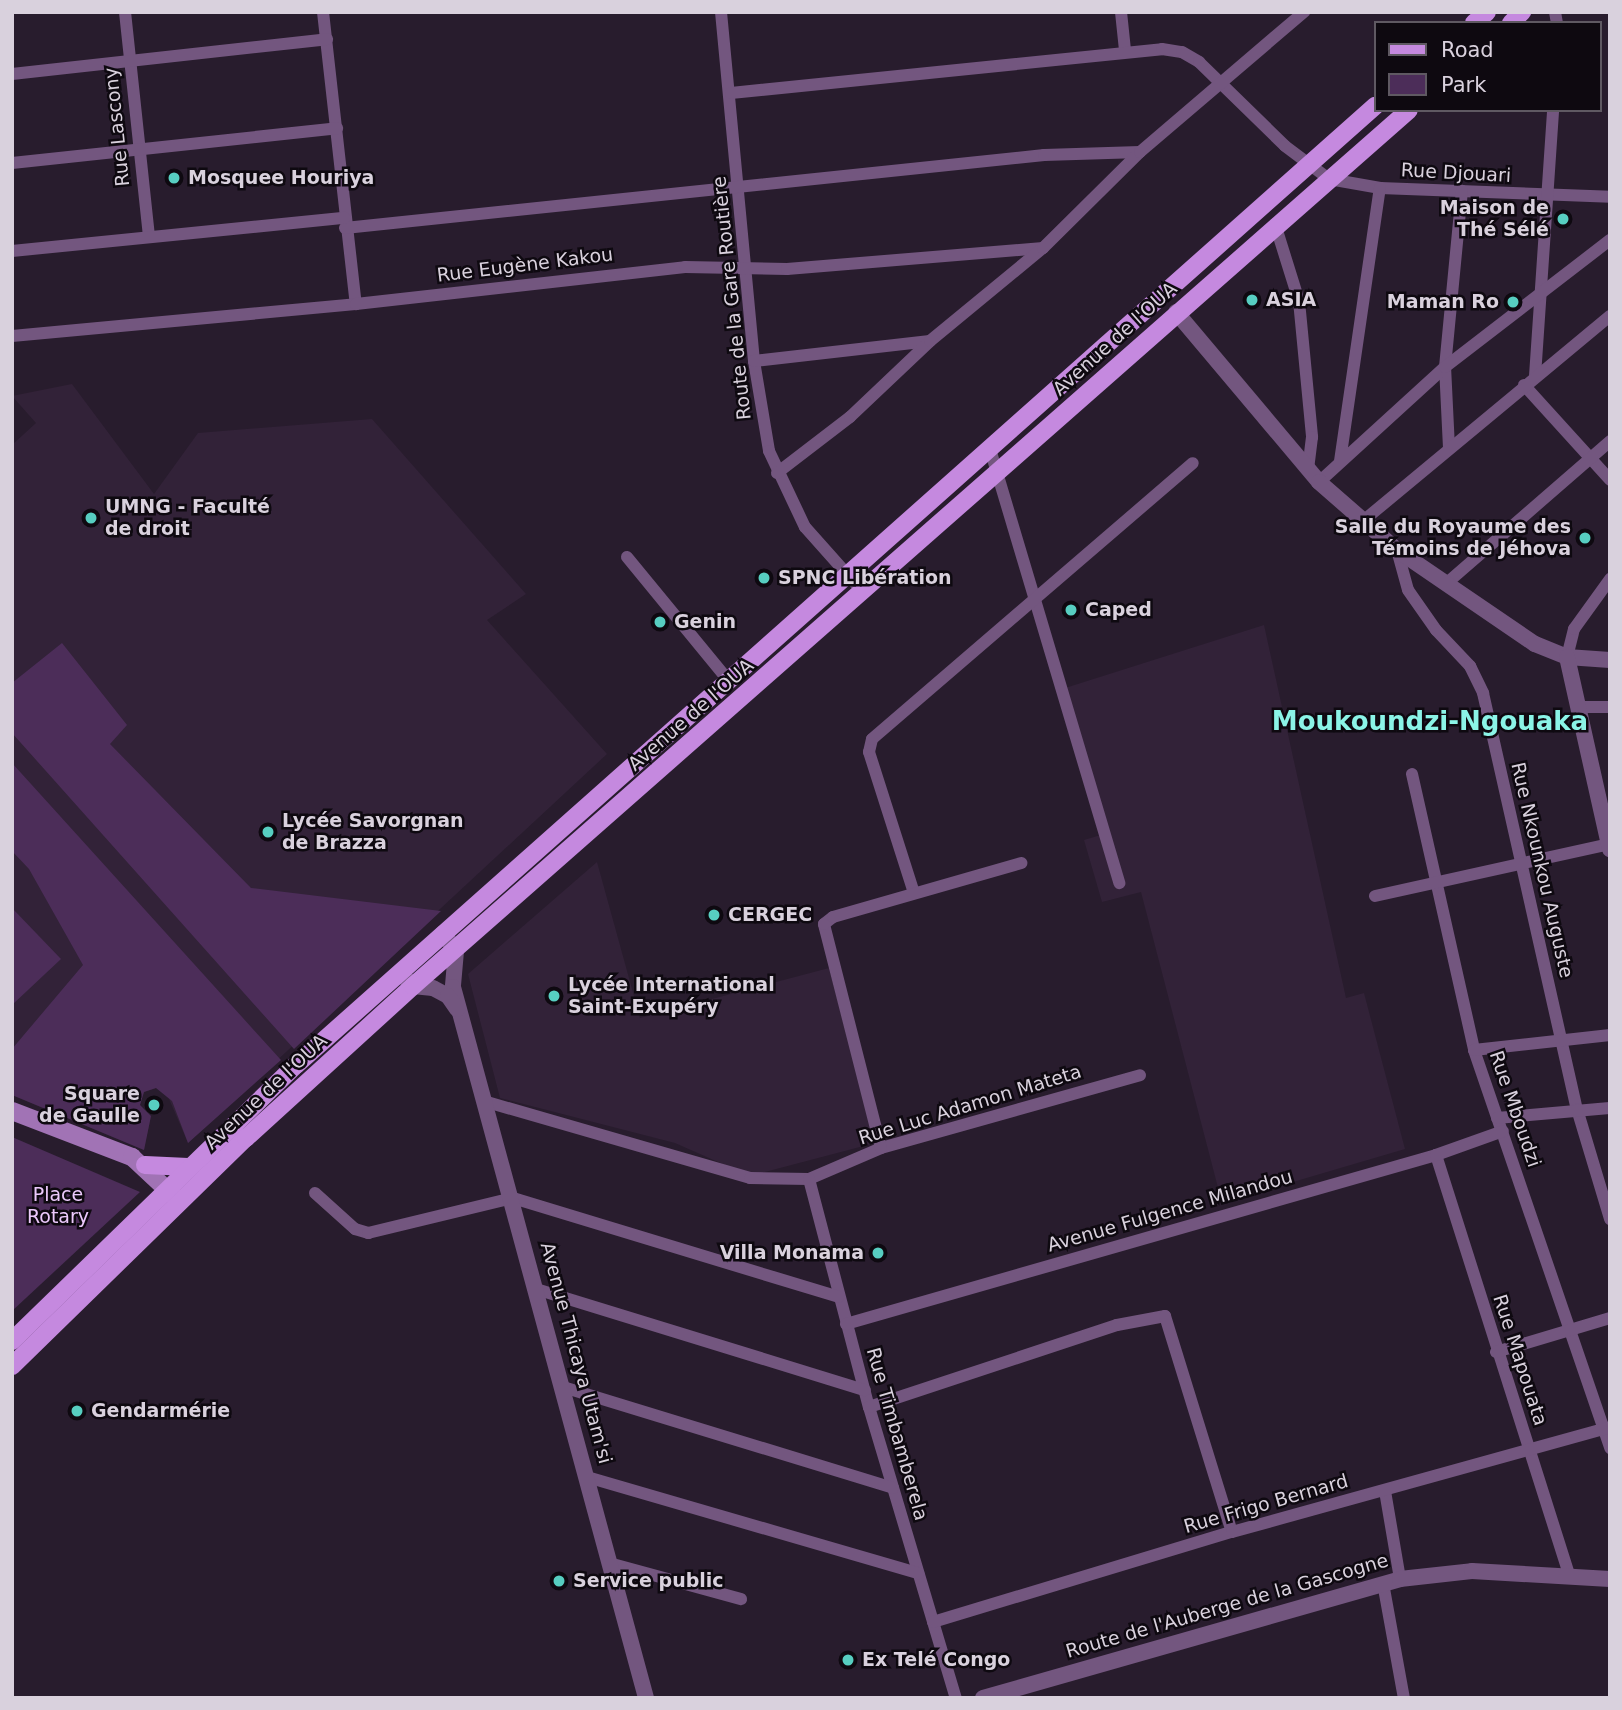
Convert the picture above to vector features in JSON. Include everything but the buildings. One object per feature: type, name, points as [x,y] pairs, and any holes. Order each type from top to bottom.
[{"type":"main road","name":"Avenue de l'OUA","points":[[15,1346],[188,1167],[400,972],[990,449],[1306,164],[1374,107]]},
{"type":"main road","name":"Avenue de l'OUA","points":[[15,1346],[181,1202],[413,986],[863,592],[1275,224],[1407,112]]},
{"type":"main road","points":[[12,1111],[145,1165],[188,1167]]},
{"type":"main road","points":[[145,1165],[181,1202]]},
{"type":"street","name":"Rue Lascony","points":[[125,12],[149,237]]},
{"type":"street","points":[[323,12],[337,128],[344,223],[356,304]]},
{"type":"street","name":"Route de la Gare Routière","points":[[721,12],[748,271],[754,361],[764,431],[777,473],[805,527],[863,592]]},
{"type":"street","points":[[1121,12],[1125,51]]},
{"type":"street","points":[[777,473],[850,417],[930,341],[1043,248],[1140,152],[1304,12]]},
{"type":"street","points":[[12,74],[327,39]]},
{"type":"street","name":"Rue Djouari","points":[[731,93],[1125,51],[1182,52],[1224,83],[1306,164],[1329,179],[1380,188],[1546,197],[1610,197]]},
{"type":"street","points":[[1535,376],[1544,291],[1546,197],[1553,112]]},
{"type":"street","points":[[12,163],[337,128]]},
{"type":"street","points":[[12,250],[740,188],[1044,155],[1140,152]]},
{"type":"street","points":[[1340,461],[1380,188]]},
{"type":"street","points":[[1449,448],[1445,367],[1462,191]]},
{"type":"street","points":[[1275,224],[1298,301],[1314,476]]},
{"type":"street","points":[[1314,476],[1340,461],[1445,367],[1610,240]]},
{"type":"street","name":"Rue Eugène Kakou","points":[[12,336],[356,304],[685,267],[748,271],[1043,248]]},
{"type":"street","points":[[1176,312],[1314,476],[1397,550],[1535,644],[1567,657],[1610,660]]},
{"type":"street","points":[[1363,521],[1610,316]]},
{"type":"street","points":[[754,361],[930,341]]},
{"type":"street","points":[[1524,385],[1610,480]]},
{"type":"street","points":[[1448,583],[1610,440]]},
{"type":"street","points":[[990,449],[1119,883]]},
{"type":"street","points":[[914,893],[869,752],[870,743],[1193,463]]},
{"type":"street","name":"Rue Nkounkou Auguste","points":[[1397,550],[1408,590],[1477,677],[1577,1109],[1610,1219]]},
{"type":"street","points":[[627,557],[728,680]]},
{"type":"street","points":[[1375,896],[1609,846],[1567,657],[1574,629],[1610,579]]},
{"type":"street","points":[[1579,707],[1610,707]]},
{"type":"street","name":"Rue Mboudzi","points":[[1412,774],[1440,882],[1474,1050],[1568,1331],[1607,1428],[1610,1448]]},
{"type":"street","points":[[881,1149],[824,924],[833,917],[1021,863]]},
{"type":"street","points":[[443,933],[456,951]]},
{"type":"street","name":"Avenue Thicaya Utam'si","points":[[456,951],[451,970],[463,1020],[646,1698]]},
{"type":"street","points":[[400,972],[413,986]]},
{"type":"street","name":"Avenue Thicaya Utam'si","points":[[413,986],[433,988],[448,996],[463,1020]]},
{"type":"street","points":[[1474,1050],[1610,1035]]},
{"type":"street","name":"Rue Luc Adamon Mateta","points":[[487,1102],[750,1178],[809,1179],[881,1149],[1140,1075]]},
{"type":"street","points":[[1497,1118],[1610,1108]]},
{"type":"street","name":"Avenue Fulgence Milandou","points":[[846,1324],[1436,1155],[1503,1131]]},
{"type":"street","name":"Rue Mapouata","points":[[1436,1155],[1496,1352],[1570,1577]]},
{"type":"street","name":"Rue Timbamberela","points":[[809,1179],[869,1407],[956,1698]]},
{"type":"street","points":[[315,1193],[355,1228],[368,1233],[513,1198],[838,1297]]},
{"type":"street","points":[[536,1289],[865,1390]]},
{"type":"street","points":[[869,1407],[1117,1325],[1165,1316],[1232,1532]]},
{"type":"street","points":[[1496,1352],[1610,1318]]},
{"type":"street","points":[[563,1387],[893,1488]]},
{"type":"street","name":"Rue Frigo Bernard","points":[[933,1622],[1232,1532],[1530,1452],[1607,1428]]},
{"type":"street","points":[[587,1477],[918,1573]]},
{"type":"street","points":[[1385,1491],[1400,1579]]},
{"type":"street","points":[[610,1563],[741,1599]]},
{"type":"street","name":"Route de l'Auberge de la Gascogne","points":[[993,1696],[1400,1579],[1472,1571],[1610,1579]]},
{"type":"street","points":[[1383,1583],[1404,1698]]},
{"type":"shaded area","name":"Lycée Savorgnan de Brazza","points":[[72,384],[154,494],[198,433],[372,419],[526,594],[487,620],[607,754],[188,1143],[166,1092],[156,1088],[144,1092],[140,1105],[151,1116],[144,1150],[12,1095],[12,445],[36,423],[12,396]]},
{"type":"shaded area","points":[[1264,625],[1346,998],[1364,993],[1405,1149],[1222,1203],[1141,892],[1102,902],[1084,840],[1104,834],[1062,689]]},
{"type":"shaded area","points":[[597,862],[640,1018],[829,968],[875,1143],[750,1176],[675,1143],[500,1098],[468,974]]},
{"type":"green space","points":[[62,643],[127,725],[110,744],[251,888],[441,911],[294,1049],[12,733],[12,683]]},
{"type":"green space","points":[[12,763],[281,1060],[188,1143],[172,1101],[156,1088],[144,1092],[140,1105],[151,1116],[144,1150],[12,1095],[12,1049],[83,965],[29,869],[12,851]]},
{"type":"green space","points":[[12,908],[61,959],[12,1005]]},
{"type":"green space","name":"Place Rotary","points":[[12,1137],[140,1192],[12,1311]]},
{"type":"place","name":"Mosquee Houriya","points":[[174,178]]},
{"type":"place","name":"Maison de Thé Sélé","points":[[1563,219]]},
{"type":"place","name":"ASIA","points":[[1252,300]]},
{"type":"place","name":"Maman Ro","points":[[1513,302]]},
{"type":"place","name":"UMNG - Faculté de droit","points":[[91,518]]},
{"type":"place","name":"Salle du Royaume des Témoins de Jéhova","points":[[1585,538]]},
{"type":"place","name":"SPNC Libération","points":[[764,578]]},
{"type":"place","name":"Caped","points":[[1071,610]]},
{"type":"place","name":"Genin","points":[[660,622]]},
{"type":"place","name":"Lycée Savorgnan de Brazza","points":[[268,832]]},
{"type":"place","name":"CERGEC","points":[[714,915]]},
{"type":"place","name":"Lycée International Saint-Exupéry","points":[[554,996]]},
{"type":"place","name":"Square de Gaulle","points":[[154,1105]]},
{"type":"place","name":"Villa Monama","points":[[878,1253]]},
{"type":"place","name":"Gendarmérie","points":[[77,1411]]},
{"type":"place","name":"Service public","points":[[559,1581]]},
{"type":"place","name":"Ex Telé Congo","points":[[848,1660]]},
{"type":"district","name":"Moukoundzi-Ngouaka","points":[[1430,722]]}]
